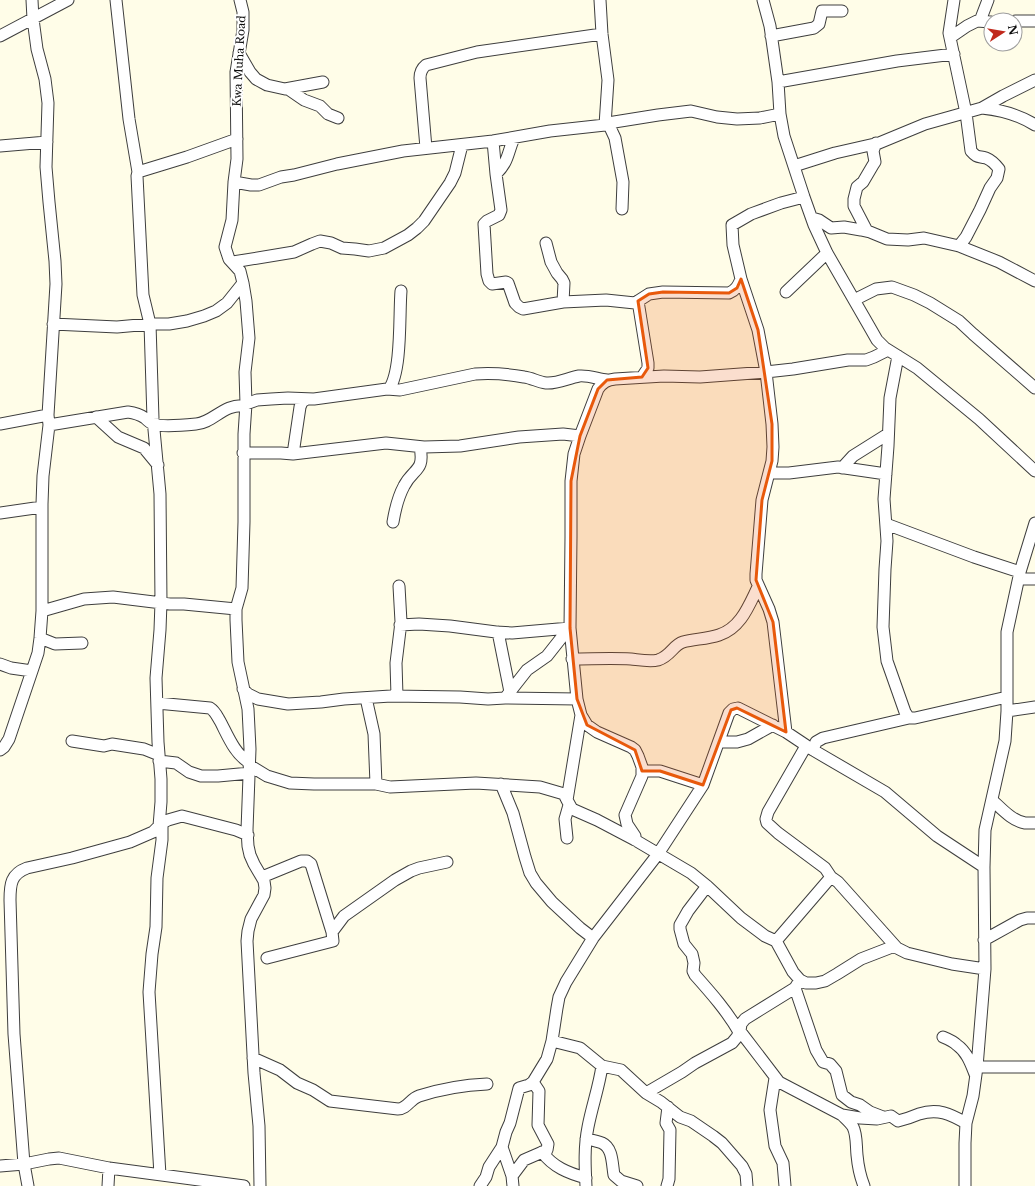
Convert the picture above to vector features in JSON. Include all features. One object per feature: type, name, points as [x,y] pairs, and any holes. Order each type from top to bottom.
[{"type":"street","points":[[0,750],[9,739],[38,653],[40,638],[42,611],[43,476],[49,420],[56,284],[46,167],[48,142],[48,103],[45,79],[37,49],[32,0]]},
{"type":"street","points":[[0,36],[68,0]]},
{"type":"street","points":[[116,0],[129,119],[138,172],[137,180],[143,295],[150,324],[153,419],[160,494],[161,602],[156,678],[156,703],[162,787],[162,840],[158,878],[156,927],[149,992],[160,1175]]},
{"type":"street","name":"Kwa Muha Road","points":[[240,0],[243,12],[243,30],[236,72],[237,159],[232,220],[225,247],[229,259],[240,271],[246,301],[249,338],[245,372],[242,588],[236,609],[236,620],[238,662],[248,709],[250,749],[248,835],[250,855],[262,877]]},
{"type":"street","points":[[600,0],[602,34],[608,80],[606,124],[615,138],[623,182],[622,209]]},
{"type":"street","points":[[763,0],[770,26],[784,136],[804,197],[827,253],[877,340],[888,350],[917,368],[979,418],[1035,471]]},
{"type":"street","points":[[954,0],[950,33],[966,113],[971,151],[975,156],[985,158],[994,163],[999,169],[997,178],[990,188],[966,237],[959,246]]},
{"type":"street","points":[[987,12],[988,0]]},
{"type":"street","points":[[771,36],[817,27],[822,11],[842,12]]},
{"type":"street","points":[[1023,21],[1035,21]]},
{"type":"street","points":[[951,37],[967,26],[983,23]]},
{"type":"street","points":[[426,148],[420,73],[422,68],[426,65],[477,52],[602,34]]},
{"type":"street","points":[[238,53],[256,79],[267,85],[288,89],[304,100],[320,106],[328,114],[338,118]]},
{"type":"street","points":[[778,82],[897,61],[954,54]]},
{"type":"street","points":[[794,166],[893,138],[925,124],[982,108],[1035,80]]},
{"type":"street","points":[[288,89],[323,82]]},
{"type":"street","points":[[982,108],[1000,110],[1035,125]]},
{"type":"street","points":[[234,182],[259,185],[281,177],[403,151],[493,142],[550,131],[606,124],[658,115],[691,111],[717,117],[737,119],[760,118],[780,114]]},
{"type":"street","points":[[496,174],[503,167],[506,161],[514,138]]},
{"type":"street","points":[[0,146],[48,142]]},
{"type":"street","points":[[138,172],[237,142]]},
{"type":"street","points":[[493,142],[501,206],[500,213],[484,224],[486,266],[489,281],[492,284],[508,283],[515,303],[519,307],[523,309],[563,302],[606,300],[635,303],[653,293],[663,292],[729,293],[737,288],[740,279]]},
{"type":"street","points":[[867,231],[854,206],[854,199],[857,187],[863,182],[875,162],[873,151],[876,143]]},
{"type":"street","points":[[232,262],[294,252],[320,241],[331,243],[342,248],[369,251],[384,248],[408,235],[424,221],[450,183],[455,173],[462,145]]},
{"type":"street","points":[[786,732],[773,622],[756,580],[762,500],[770,474],[772,461],[772,424],[766,372],[758,330],[740,279],[733,245],[732,225],[751,214],[781,203],[804,197]]},
{"type":"street","points":[[812,218],[819,220],[831,228],[844,227],[867,231],[887,239],[908,240],[929,238],[959,246],[1033,278]]},
{"type":"street","points":[[546,243],[551,262],[564,283],[563,302]]},
{"type":"street","points":[[786,292],[827,253]]},
{"type":"street","points":[[53,324],[118,327],[169,324],[204,316],[216,311],[227,303],[243,283]]},
{"type":"street","points":[[854,300],[876,289],[892,288],[914,295],[959,320],[1035,388]]},
{"type":"street","points":[[390,389],[397,364],[400,337],[401,291]]},
{"type":"street","points":[[638,301],[648,363],[648,368],[642,377]]},
{"type":"street","points":[[0,424],[96,417],[128,412],[142,416],[152,424],[198,424],[209,420],[222,411],[257,400],[277,398],[314,399],[407,388],[475,374],[502,374],[526,377],[545,383],[563,381],[578,376],[607,380],[642,377],[700,377],[793,369],[848,360],[866,360],[888,350]]},
{"type":"street","points":[[898,356],[890,398],[884,499],[888,542],[885,569],[883,627],[887,661],[905,712],[909,718]]},
{"type":"street","points":[[607,380],[602,383],[598,389],[574,454],[571,481],[568,628],[577,699],[581,715],[587,725],[597,732],[635,750],[642,767],[642,776],[625,815],[627,824],[635,836],[635,840]]},
{"type":"street","points":[[293,454],[300,407],[302,402],[308,398]]},
{"type":"street","points":[[96,417],[118,437],[144,448],[158,465]]},
{"type":"street","points":[[243,453],[293,454],[386,443],[420,447],[460,446],[563,434],[580,436]]},
{"type":"street","points":[[842,468],[853,456],[888,434]]},
{"type":"street","points":[[392,522],[398,500],[405,484],[418,469],[422,458],[420,447]]},
{"type":"street","points":[[770,474],[823,468],[842,468],[886,474]]},
{"type":"street","points":[[0,513],[42,507]]},
{"type":"street","points":[[965,1186],[966,1123],[976,1071],[985,969],[985,830],[1005,741],[1008,632],[1020,575],[1035,523]]},
{"type":"street","points":[[886,524],[1035,580]]},
{"type":"street","points":[[397,696],[396,663],[400,625],[399,586]]},
{"type":"street","points":[[572,659],[660,660],[681,643],[728,632],[740,621],[758,586]]},
{"type":"street","points":[[42,611],[84,598],[114,597],[236,609]]},
{"type":"street","points":[[400,625],[419,624],[450,626],[498,632],[529,632],[568,628]]},
{"type":"street","points":[[508,695],[527,670],[547,656],[568,628]]},
{"type":"street","points":[[498,632],[508,695]]},
{"type":"street","points":[[40,638],[55,644],[82,643]]},
{"type":"street","points":[[0,664],[11,668],[32,671]]},
{"type":"street","points":[[243,689],[253,697],[264,701],[288,704],[397,696],[488,699],[508,695],[577,699]]},
{"type":"street","points":[[897,948],[838,882],[831,877],[825,868],[767,823],[766,819],[768,812],[810,748],[823,738],[1007,697]]},
{"type":"street","points":[[366,698],[374,734],[376,784]]},
{"type":"street","points":[[248,709],[255,704],[264,701]]},
{"type":"street","points":[[156,703],[210,708],[215,713],[237,751],[249,767],[267,776],[290,783],[376,784],[390,787],[476,783],[501,784],[540,787],[564,794],[572,809],[635,840],[691,873],[741,918],[765,936],[776,941],[797,984],[816,1050],[823,1062],[830,1064],[836,1071],[842,1095],[851,1102],[883,1117]]},
{"type":"street","points":[[1007,711],[1035,706]]},
{"type":"street","points":[[480,1186],[486,1178],[489,1167],[502,1146],[510,1123],[519,1088],[533,1082],[547,1059],[552,1040],[556,1008],[566,982],[593,938],[658,854],[703,785],[729,713],[733,709],[738,708],[786,732],[810,748],[885,792],[937,836],[984,867]]},
{"type":"street","points":[[567,838],[565,819],[581,715]]},
{"type":"street","points":[[719,742],[737,742],[748,739],[773,725]]},
{"type":"street","points":[[72,741],[104,746],[112,744],[144,750],[159,758],[176,763],[189,772],[201,776],[218,776],[249,767]]},
{"type":"street","points":[[642,771],[660,771],[703,785]]},
{"type":"street","points":[[501,784],[513,813],[530,873],[536,883],[552,902],[593,938]]},
{"type":"street","points":[[992,800],[1012,818],[1025,823],[1035,823]]},
{"type":"street","points":[[28,1186],[24,1164],[14,1034],[10,890],[14,876],[19,871],[26,868],[72,858],[130,842],[153,832],[168,820],[182,816],[236,830],[248,835]]},
{"type":"street","points":[[260,1186],[259,1126],[253,1058],[247,941],[251,919],[264,895],[264,881],[262,877],[301,861],[307,861],[311,864],[332,932],[333,941],[267,958]]},
{"type":"street","points":[[332,932],[344,916],[395,880],[419,868],[447,862]]},
{"type":"street","points":[[776,941],[831,877]]},
{"type":"street","points":[[707,886],[681,921],[680,929],[684,944],[692,954],[694,963],[693,971],[695,975],[724,1008],[739,1032],[779,1082],[842,1115],[852,1126],[855,1132],[858,1165],[864,1186]]},
{"type":"street","points":[[984,940],[1020,920],[1035,918]]},
{"type":"street","points":[[646,1093],[695,1063],[732,1043],[745,1019],[797,984],[825,981],[861,959],[892,947],[907,953],[952,964],[985,969]]},
{"type":"street","points":[[943,1037],[961,1048],[976,1071]]},
{"type":"street","points":[[552,1040],[580,1048],[602,1066],[622,1070],[646,1093],[668,1107],[680,1117],[696,1124],[722,1143],[742,1166],[746,1174],[748,1186]]},
{"type":"street","points":[[253,1058],[280,1070],[297,1083],[313,1090],[330,1101],[398,1109],[403,1108],[418,1096],[450,1088],[486,1084]]},
{"type":"street","points":[[542,1152],[560,1169],[586,1182],[586,1140],[588,1126],[600,1081],[602,1066]]},
{"type":"street","points":[[976,1071],[1035,1067]]},
{"type":"street","points":[[775,1078],[770,1110],[774,1146],[783,1163],[785,1186]]},
{"type":"street","points":[[512,1181],[524,1160],[547,1150],[548,1144],[538,1125],[539,1091],[533,1082]]},
{"type":"street","points":[[667,1186],[670,1179],[670,1130],[666,1123],[668,1107]]},
{"type":"street","points":[[842,1115],[877,1119],[891,1116],[898,1121],[932,1112],[950,1114],[966,1123]]},
{"type":"street","points":[[586,1140],[604,1144],[610,1153],[614,1175],[616,1178],[637,1186]]},
{"type":"street","points":[[502,1146],[512,1181]]},
{"type":"street","points":[[0,1166],[24,1164],[59,1158],[109,1168],[244,1186]]},
{"type":"street","points":[[108,1186],[109,1168]]},
{"type":"highlighted area","points":[[741,279],[758,330],[772,424],[772,461],[762,500],[756,580],[773,622],[786,732],[737,708],[731,710],[703,785],[660,771],[642,771],[635,750],[587,725],[577,699],[570,628],[571,481],[580,436],[598,389],[607,380],[642,377],[648,368],[638,301],[649,294],[663,292],[729,293],[737,288]]}]
